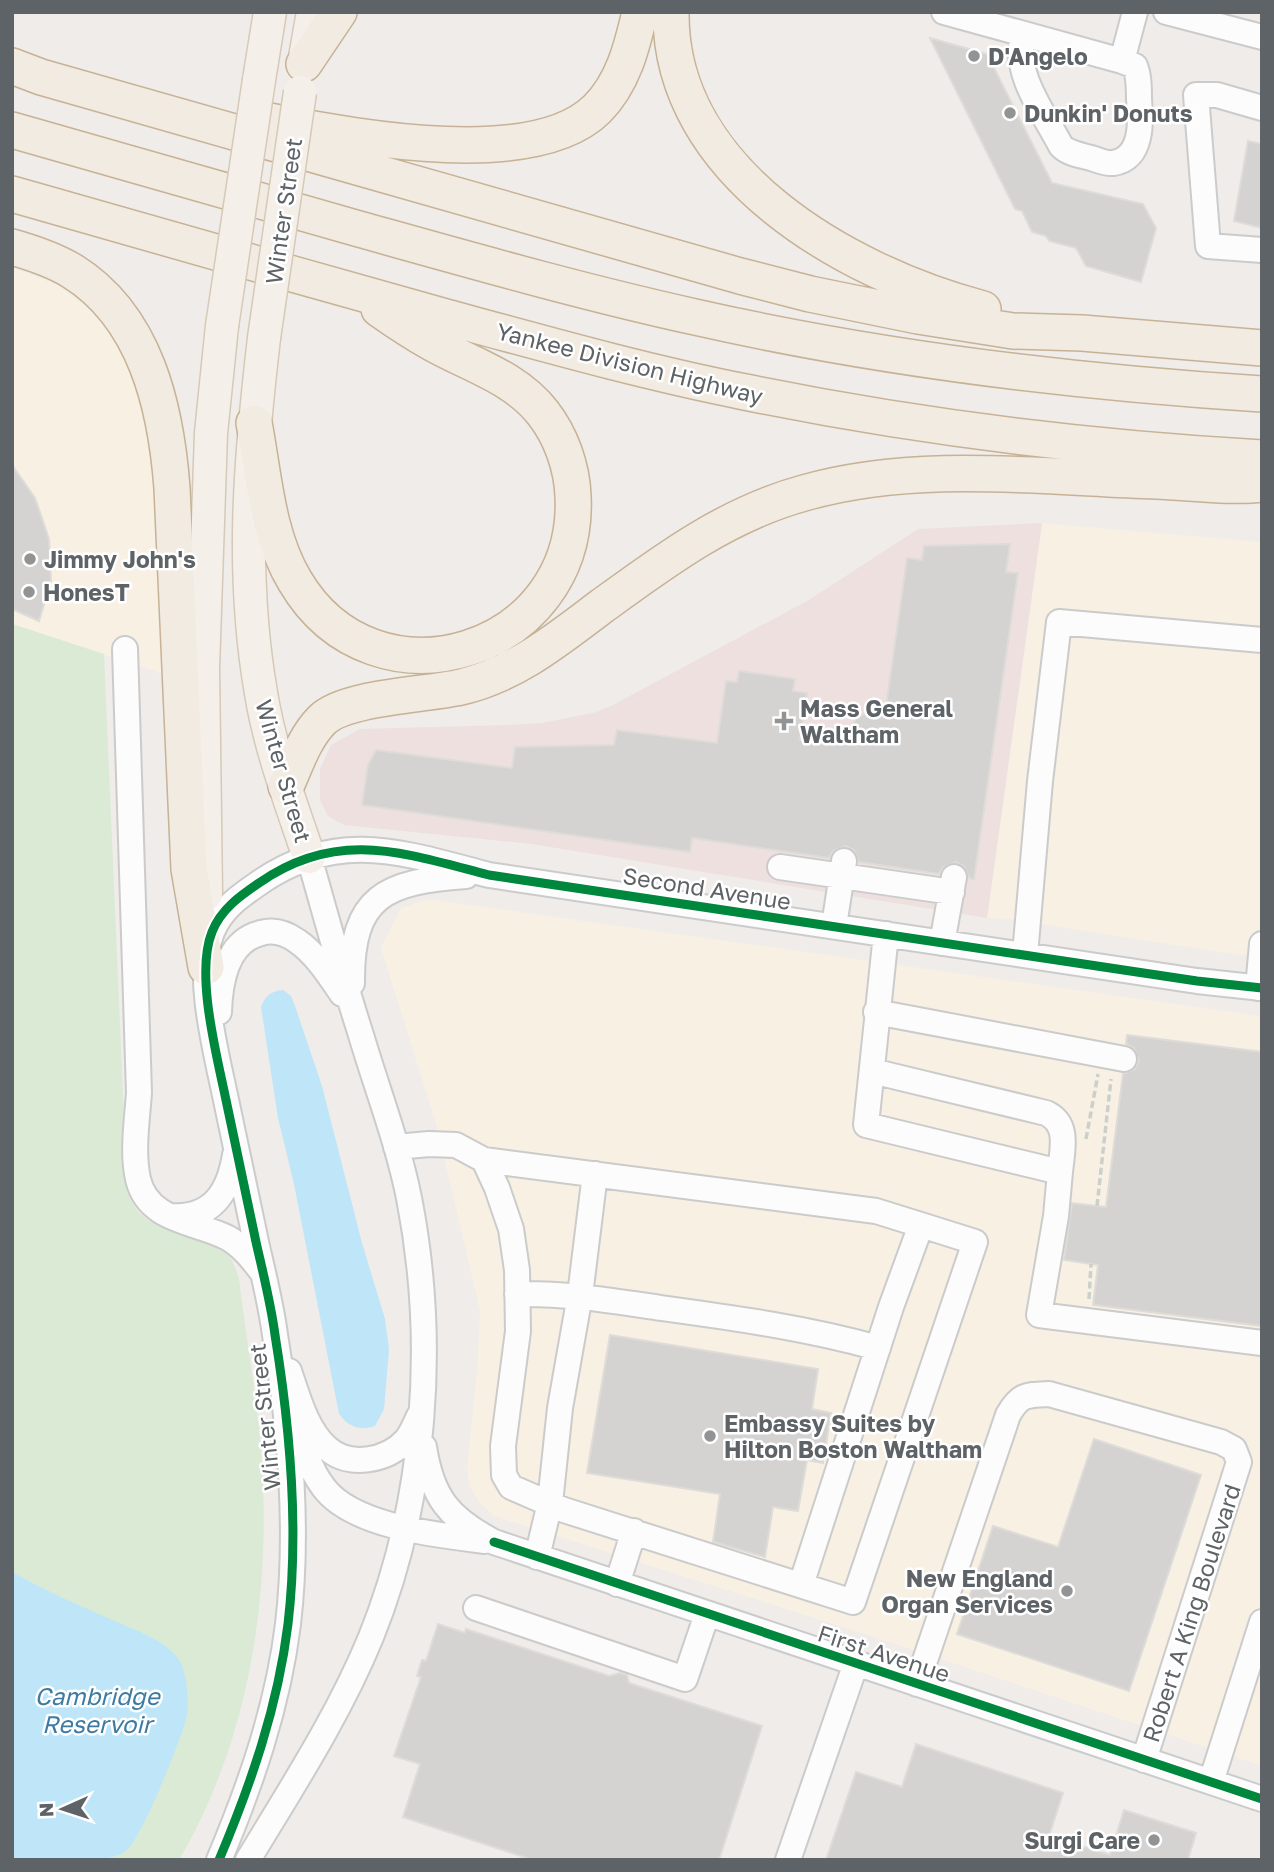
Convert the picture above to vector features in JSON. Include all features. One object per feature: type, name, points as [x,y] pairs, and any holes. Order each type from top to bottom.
[{"type":"highway","points":[[302,78],[339,12]]},
{"type":"highway","points":[[689,12],[694,68],[728,163]]},
{"type":"highway","points":[[647,13],[674,56],[683,88],[707,134],[728,163],[753,188],[794,221],[872,266],[922,288],[966,304],[1082,333]]},
{"type":"highway","points":[[12,60],[202,108],[303,127],[405,142],[499,143],[556,133],[577,124],[598,108],[624,68],[647,13]]},
{"type":"highway","points":[[12,66],[777,286],[844,302],[1013,331],[1082,333],[1262,348]]},
{"type":"highway","points":[[12,130],[484,264],[696,317],[839,346],[987,368],[1131,384],[1262,394]]},
{"type":"highway","name":"Yankee Division Highway","points":[[12,194],[600,359],[732,390],[818,406],[1054,441],[1262,458]]},
{"type":"highway","points":[[12,247],[64,267],[90,285],[111,305],[134,338],[152,378],[160,405],[168,443],[171,479],[189,869],[206,967]]},
{"type":"highway","points":[[254,423],[270,513],[284,560],[303,595],[329,623],[345,634],[363,644],[399,654],[437,656],[456,653],[473,648],[507,631],[534,609],[546,594],[570,542],[574,508],[571,474],[551,425],[534,402],[510,383],[433,344],[346,289]]},
{"type":"highway","points":[[286,786],[308,738],[322,720],[336,710],[355,704],[445,691],[504,673],[559,639],[694,542],[751,511],[802,493],[871,478],[952,473],[1262,484]]},
{"type":"main road","points":[[254,79],[258,12]]},
{"type":"main road","name":"Winter Street","points":[[206,967],[202,668],[211,433],[222,326],[252,129],[254,79],[270,12]]},
{"type":"main road","name":"Winter Street","points":[[309,857],[264,711],[252,627],[248,531],[254,423],[264,338],[313,12]]},
{"type":"street","points":[[944,12],[1122,61],[1132,65],[1136,69],[1140,133],[1136,145],[1127,155],[1116,163],[1107,163],[1067,151],[1061,146],[1023,70],[1019,54],[1023,34]]},
{"type":"street","points":[[1122,61],[1135,12]]},
{"type":"street","points":[[1166,12],[1262,37]]},
{"type":"street","points":[[1262,108],[1217,95],[1196,94],[1208,246],[1262,250]]},
{"type":"street","points":[[1025,955],[1040,781],[1059,622],[1262,640]]},
{"type":"street","points":[[125,649],[138,1084],[138,1180],[147,1200],[167,1216],[229,1239],[252,1258],[263,1272]]},
{"type":"street","name":"Second Avenue","points":[[206,967],[206,952],[211,933],[220,917],[231,904],[269,876],[309,857],[339,850],[374,850],[409,855],[489,875],[1260,988]]},
{"type":"street","name":"Winter Street","points":[[248,1860],[317,1744],[361,1660],[391,1582],[414,1474],[421,1412],[423,1374],[420,1290],[411,1210],[396,1147],[355,1019],[309,857]]},
{"type":"street","points":[[780,867],[843,868],[953,884],[942,943]]},
{"type":"street","points":[[834,926],[843,868]]},
{"type":"street","name":"Second Avenue","points":[[355,1019],[352,981],[354,947],[363,918],[373,904],[389,890],[415,881],[489,875]]},
{"type":"street","points":[[220,1070],[218,1022],[225,973],[234,951],[254,935],[276,931],[299,942],[336,985],[355,1019]]},
{"type":"street","points":[[886,934],[866,1125],[1060,1172]]},
{"type":"street","points":[[1260,988],[1262,944]]},
{"type":"street","name":"Winter Street","points":[[206,967],[209,1009],[220,1070],[275,1334],[289,1458],[292,1515],[288,1625],[266,1732],[243,1801],[219,1860]]},
{"type":"street","points":[[876,1012],[1118,1065]]},
{"type":"street","points":[[872,1071],[1046,1112],[1055,1117],[1063,1133],[1060,1172],[1056,1216],[1039,1315],[1262,1343]]},
{"type":"street","points":[[396,1147],[456,1145],[484,1160],[876,1211],[975,1242],[853,1602],[564,1510],[512,1487],[504,1475],[503,1446],[517,1331],[517,1270],[511,1229],[498,1188],[484,1160]]},
{"type":"street","points":[[167,1216],[190,1215],[214,1203],[229,1183],[236,1148]]},
{"type":"street","points":[[537,1557],[550,1503],[560,1408],[580,1295],[594,1174]]},
{"type":"street","points":[[801,1586],[921,1225]]},
{"type":"street","points":[[517,1294],[580,1295],[825,1333],[878,1348]]},
{"type":"street","points":[[275,1334],[306,1417],[327,1449],[341,1457],[375,1459],[394,1450],[405,1440],[421,1412]]},
{"type":"street","name":"First Avenue","points":[[275,1334],[307,1459],[326,1491],[356,1513],[444,1536],[494,1542]]},
{"type":"street","name":"Robert A King Boulevard","points":[[917,1684],[1008,1415],[1016,1400],[1028,1395],[1049,1394],[1221,1442],[1234,1449],[1239,1462],[1144,1760]]},
{"type":"street","name":"First Avenue","points":[[421,1412],[426,1461],[438,1498],[462,1523],[494,1542],[1262,1799]]},
{"type":"street","points":[[617,1584],[634,1531]]},
{"type":"street","points":[[476,1608],[685,1679],[706,1614]]},
{"type":"street","points":[[1211,1782],[1262,1622]]},
{"type":"street","points":[[788,1860],[856,1663]]},
{"type":"path","points":[[1097,1206],[1118,1065]]},
{"type":"path","points":[[1085,1150],[1098,1070]]},
{"type":"path","points":[[1091,1264],[1087,1299],[1094,1299]]},
{"type":"shaded area","points":[[12,267],[59,286],[88,308],[112,335],[131,371],[144,410],[154,472],[163,674],[12,624]]},
{"type":"shaded area","points":[[1042,523],[1262,542],[1262,954],[1238,955],[987,918]]},
{"type":"shaded area","name":"Mass General Waltham","points":[[1042,523],[987,918],[532,844],[344,825],[328,816],[320,800],[320,769],[331,745],[360,729],[542,723],[593,713],[611,706],[809,600],[918,529]]},
{"type":"shaded area","points":[[428,899],[1262,1016],[1262,1766],[902,1646],[494,1516],[478,1501],[469,1485],[467,1466],[477,1373],[480,1311],[437,1127],[381,948],[401,908]]},
{"type":"green space","points":[[12,624],[104,654],[127,1189],[134,1206],[155,1224],[208,1237],[227,1252],[239,1279],[253,1382],[260,1434],[264,1534],[256,1631],[248,1679],[221,1772],[202,1817],[179,1860],[104,1860],[127,1850],[147,1816],[170,1763],[43,1589],[12,1572]]},
{"type":"water","points":[[283,990],[291,996],[322,1086],[362,1243],[385,1319],[389,1349],[384,1409],[375,1426],[355,1427],[339,1414],[294,1184],[278,1118],[261,1007],[269,995]]},
{"type":"water","name":"Cambridge Reservoir","points":[[12,1572],[163,1644],[177,1657],[183,1669],[188,1705],[182,1731],[142,1826],[127,1850],[118,1855],[90,1860],[12,1860]]},
{"type":"building","points":[[930,38],[987,54],[1052,183],[1143,204],[1156,228],[1141,282],[1086,266],[1076,248],[1049,241],[1046,236],[1032,232],[1022,211],[1015,209]]},
{"type":"building","points":[[1248,141],[1262,144],[1262,228],[1234,221]]},
{"type":"building","points":[[12,465],[35,498],[49,539],[51,581],[39,621],[12,609]]},
{"type":"building","points":[[1010,544],[1006,572],[1018,573],[974,879],[969,878],[964,866],[956,862],[943,867],[939,874],[859,862],[854,850],[846,846],[833,851],[829,858],[692,838],[690,852],[362,805],[368,765],[376,750],[512,768],[515,747],[614,745],[617,730],[717,743],[726,681],[737,682],[739,671],[795,679],[793,691],[807,693],[800,740],[841,745],[857,718],[870,710],[886,707],[907,558],[922,560],[924,546]]},
{"type":"building","points":[[1127,1035],[1262,1052],[1262,1326],[1093,1305],[1098,1265],[1064,1260],[1072,1203],[1106,1207],[1123,1074],[1135,1069],[1139,1061],[1134,1048],[1126,1044]]},
{"type":"building","name":"Embassy Suites by Hilton Boston Waltham","points":[[610,1335],[818,1369],[812,1409],[831,1413],[823,1463],[807,1460],[798,1511],[773,1507],[765,1557],[713,1542],[720,1494],[587,1473]]},
{"type":"building","name":"New England Organ Services","points":[[1094,1439],[1201,1475],[1129,1691],[957,1634],[993,1526],[1058,1547]]},
{"type":"building","points":[[438,1624],[465,1633],[466,1629],[609,1676],[620,1673],[627,1675],[629,1683],[762,1726],[719,1860],[533,1860],[403,1817],[420,1764],[394,1756],[421,1677],[417,1676],[422,1660],[426,1661]]},
{"type":"building","points":[[916,1744],[1063,1793],[1049,1836],[1110,1855],[1124,1810],[1196,1833],[1188,1860],[826,1860],[856,1772],[902,1787]]},
{"type":"cycle path","points":[[219,1860],[252,1774],[278,1685],[288,1624],[293,1553],[289,1442],[273,1323],[218,1061],[207,992],[207,949],[212,932],[220,916],[238,898],[288,866],[316,855],[344,850],[372,850],[400,853],[489,875],[1197,981],[1262,988]]},
{"type":"cycle path","points":[[494,1542],[1262,1799]]},
{"type":"place","name":"D'Angelo","points":[[974,56]]},
{"type":"place","name":"Dunkin' Donuts","points":[[1010,113]]},
{"type":"place","name":"Jimmy John's","points":[[30,559]]},
{"type":"place","name":"HonesT","points":[[29,592]]},
{"type":"place","name":"Mass General Waltham","points":[[784,721]]},
{"type":"place","name":"Embassy Suites by Hilton Boston Waltham","points":[[710,1436]]},
{"type":"place","name":"New England Organ Services","points":[[1067,1591]]},
{"type":"place","name":"Surgi Care","points":[[1154,1840]]}]
